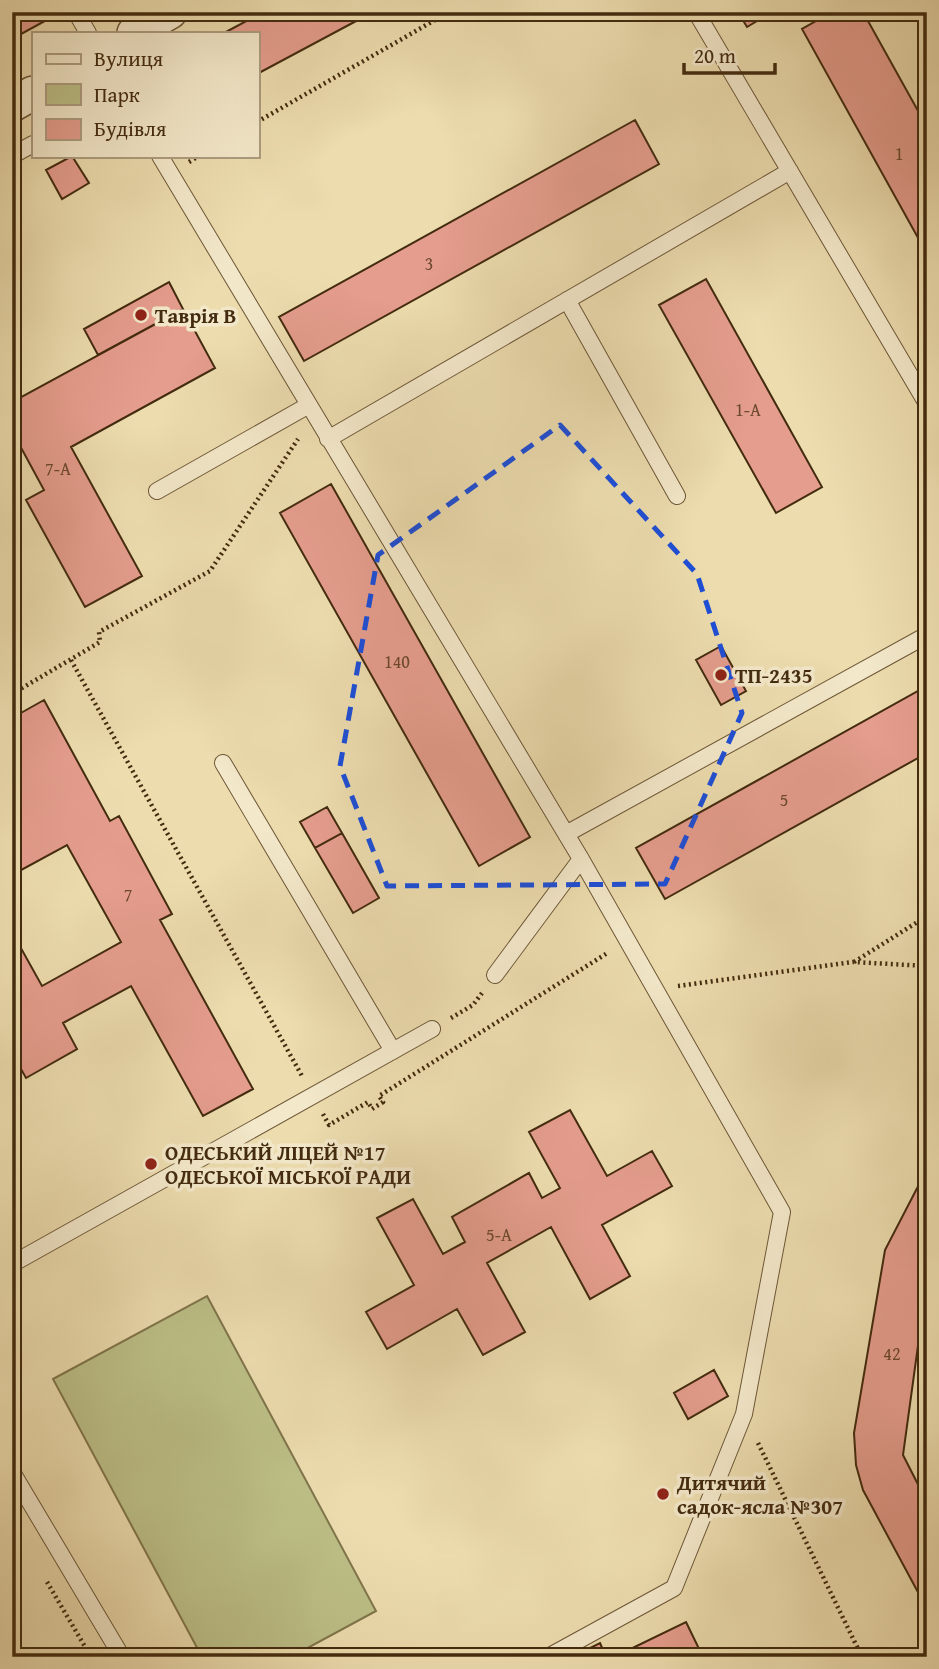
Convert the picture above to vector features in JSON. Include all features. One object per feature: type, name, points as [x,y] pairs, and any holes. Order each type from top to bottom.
[{"type":"street","points":[[136,32],[170,12]]},
{"type":"street","points":[[12,105],[32,94]]},
{"type":"lane","points":[[76,12],[87,32]]},
{"type":"lane","points":[[696,12],[927,404]]},
{"type":"lane","points":[[12,153],[13,155],[32,145]]},
{"type":"lane","points":[[161,158],[629,940],[782,1212],[744,1414],[674,1588],[548,1657]]},
{"type":"lane","points":[[328,439],[790,171]]},
{"type":"lane","points":[[567,300],[677,496]]},
{"type":"lane","points":[[157,491],[311,410]]},
{"type":"lane","points":[[566,834],[927,635]]},
{"type":"lane","points":[[223,763],[393,1051]]},
{"type":"lane","points":[[495,975],[581,859]]},
{"type":"lane","points":[[12,1264],[432,1029]]},
{"type":"lane","points":[[12,1472],[122,1657]]},
{"type":"path","points":[[259,121],[449,12]]},
{"type":"path","points":[[12,694],[100,642],[99,632],[210,571],[311,410]]},
{"type":"path","points":[[71,660],[328,1125],[368,1102],[372,1109],[383,1102],[379,1096],[629,940]]},
{"type":"path","points":[[853,962],[927,916]]},
{"type":"path","points":[[657,989],[853,962],[927,966]]},
{"type":"path","points":[[464,1011],[473,1005]]},
{"type":"path","points":[[744,1414],[862,1657]]},
{"type":"path","points":[[45,1578],[91,1657]]},
{"type":"highlighted area","points":[[560,425],[697,574],[742,713],[665,884],[387,886],[340,766],[378,555]]},
{"type":"green space","points":[[207,1296],[376,1611],[291,1657],[202,1657],[53,1379]]},
{"type":"building","points":[[12,12],[52,12],[54,16],[12,39]]},
{"type":"building","points":[[263,12],[373,12],[259,73],[259,32],[226,32]]},
{"type":"building","points":[[738,12],[772,12],[747,27]]},
{"type":"building","points":[[832,12],[863,12],[927,127],[927,254],[802,29]]},
{"type":"building","points":[[635,120],[659,164],[304,361],[279,317]]},
{"type":"building","points":[[73,158],[89,183],[62,199],[46,170]]},
{"type":"building","points":[[706,279],[822,487],[776,513],[659,305]]},
{"type":"building","name":"Таврія В","points":[[169,282],[183,309],[98,355],[84,329]]},
{"type":"building","points":[[183,309],[215,368],[71,447],[142,576],[85,607],[26,500],[44,490],[12,431],[12,402]]},
{"type":"building","points":[[331,484],[530,837],[479,866],[280,513]]},
{"type":"building","name":"ТП-2435","points":[[721,646],[746,691],[721,705],[696,660]]},
{"type":"building","points":[[927,686],[927,753],[665,899],[636,848]]},
{"type":"building","points":[[44,700],[110,821],[119,816],[172,914],[160,920],[253,1089],[203,1116],[131,986],[63,1023],[77,1049],[26,1078],[12,1053],[12,932],[42,986],[121,942],[67,845],[12,875],[12,718]]},
{"type":"building","points":[[327,807],[342,833],[315,848],[300,822]]},
{"type":"building","points":[[342,833],[379,898],[353,913],[315,848]]},
{"type":"building","points":[[570,1110],[607,1176],[652,1151],[672,1186],[602,1225],[630,1276],[590,1299],[551,1227],[487,1263],[525,1332],[483,1355],[457,1309],[387,1349],[366,1312],[414,1285],[377,1218],[413,1199],[443,1254],[465,1242],[452,1217],[529,1173],[542,1198],[560,1188],[529,1132]]},
{"type":"building","points":[[927,1169],[927,1280],[903,1455],[927,1502],[927,1609],[863,1490],[856,1465],[854,1433],[885,1250]]},
{"type":"building","points":[[714,1370],[728,1396],[688,1419],[674,1393]]},
{"type":"building","points":[[686,1622],[703,1657],[614,1657]]},
{"type":"building","points":[[600,1643],[606,1657],[580,1657],[578,1654]]},
{"type":"place","name":"Таврія В","points":[[141,315]]},
{"type":"place","name":"ТП-2435","points":[[721,675]]},
{"type":"place","name":"ОДЕСЬКИЙ ЛІЦЕЙ №17 ОДЕСЬКОЇ МІСЬКОЇ РАДИ","points":[[151,1164]]},
{"type":"place","name":"Дитячий садок-ясла №307","points":[[663,1494]]}]
